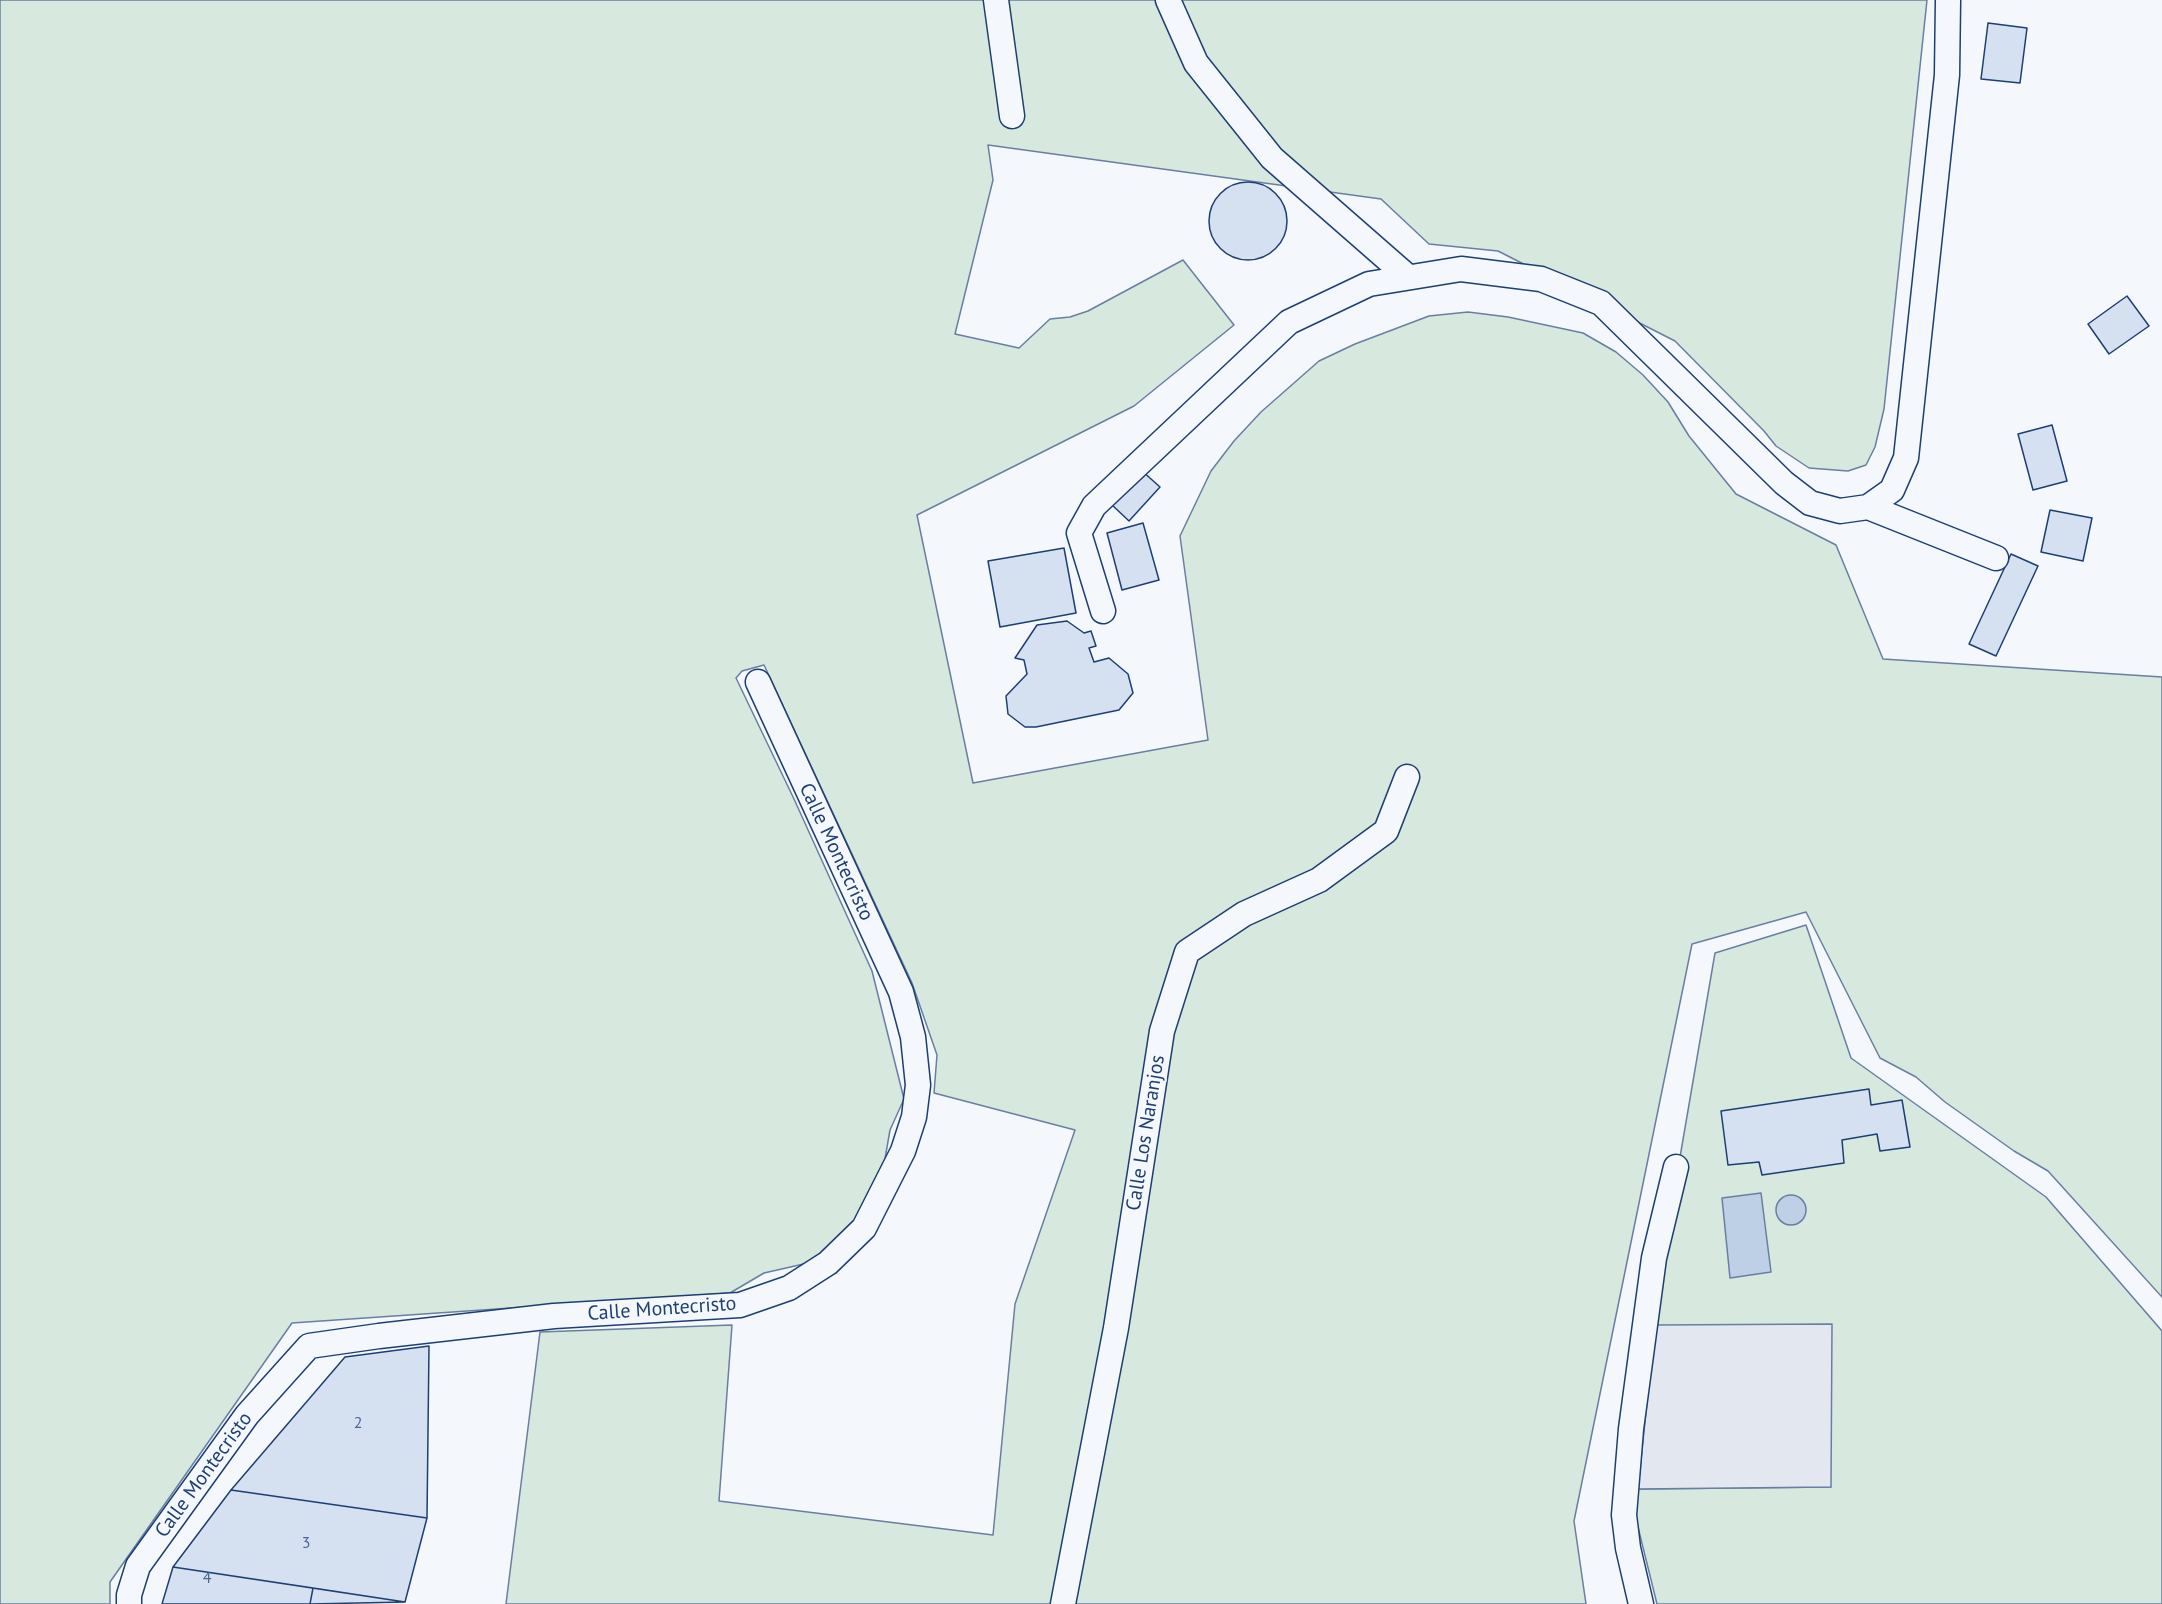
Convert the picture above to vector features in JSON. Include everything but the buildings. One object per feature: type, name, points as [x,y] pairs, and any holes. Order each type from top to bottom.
[{"type":"street","points":[[996,0],[1012,116]]},
{"type":"street","points":[[1168,0],[1196,63],[1272,158],[1408,277]]},
{"type":"street","points":[[1103,611],[1079,533],[1094,506],[1289,322],[1369,284],[1408,277],[1461,269],[1529,277],[1541,279],[1601,303],[1784,483],[1810,503],[1840,511],[1868,507],[1892,490],[1906,458],[1947,75],[1948,0]]},
{"type":"street","points":[[1868,507],[1996,558]]},
{"type":"street","name":"Calle Montecristo","points":[[129,1604],[129,1595],[138,1566],[151,1547],[247,1414],[309,1346],[554,1316],[740,1305],[789,1288],[828,1263],[864,1228],[903,1151],[914,1117],[918,1085],[913,1037],[901,992],[758,681]]},
{"type":"street","name":"Calle Los Naranjos","points":[[1063,1604],[1116,1328],[1162,1030],[1187,952],[1244,914],[1319,880],[1386,831],[1407,777]]},
{"type":"street","points":[[1641,1604],[1628,1548],[1624,1515],[1631,1429],[1654,1258],[1676,1167]]},
{"type":"shaded area","points":[[0,0],[1927,0],[1884,409],[1875,447],[1866,465],[1848,471],[1809,468],[1776,446],[1675,341],[1498,251],[1429,244],[1381,199],[988,145],[993,180],[955,334],[1019,348],[1050,319],[1070,317],[1088,311],[1183,260],[1234,325],[1134,406],[917,515],[973,783],[1208,740],[1180,536],[1211,471],[1234,441],[1261,412],[1319,361],[1355,344],[1429,316],[1468,312],[1508,317],[1583,333],[1616,352],[1643,375],[1668,402],[1689,436],[1736,494],[1836,545],[1883,659],[2162,677],[2162,1297],[2048,1171],[2014,1151],[1945,1102],[1916,1077],[1880,1058],[1806,912],[1692,944],[1574,1521],[1586,1604],[506,1604],[540,1332],[732,1325],[719,1501],[993,1535],[1015,1304],[1075,1130],[934,1093],[937,1055],[912,983],[764,665],[742,671],[736,678],[872,971],[904,1099],[890,1130],[883,1170],[855,1223],[808,1263],[764,1273],[730,1293],[292,1323],[110,1582],[110,1604],[0,1604]]},
{"type":"shaded area","points":[[1806,925],[1851,1058],[2046,1197],[2162,1331],[2162,1604],[1657,1604],[1635,1515],[1638,1489],[1831,1487],[1655,1325],[1662,1262],[1715,953]]},
{"type":"shaded area","points":[[1832,1324],[1831,1487],[1638,1489],[1655,1325]]},
{"type":"water","points":[[1761,1193],[1771,1272],[1730,1278],[1722,1198]]},
{"type":"water","points":[[1791,1195],[1801,1200],[1806,1210],[1801,1220],[1791,1225],[1781,1220],[1776,1210],[1781,1200]]}]
